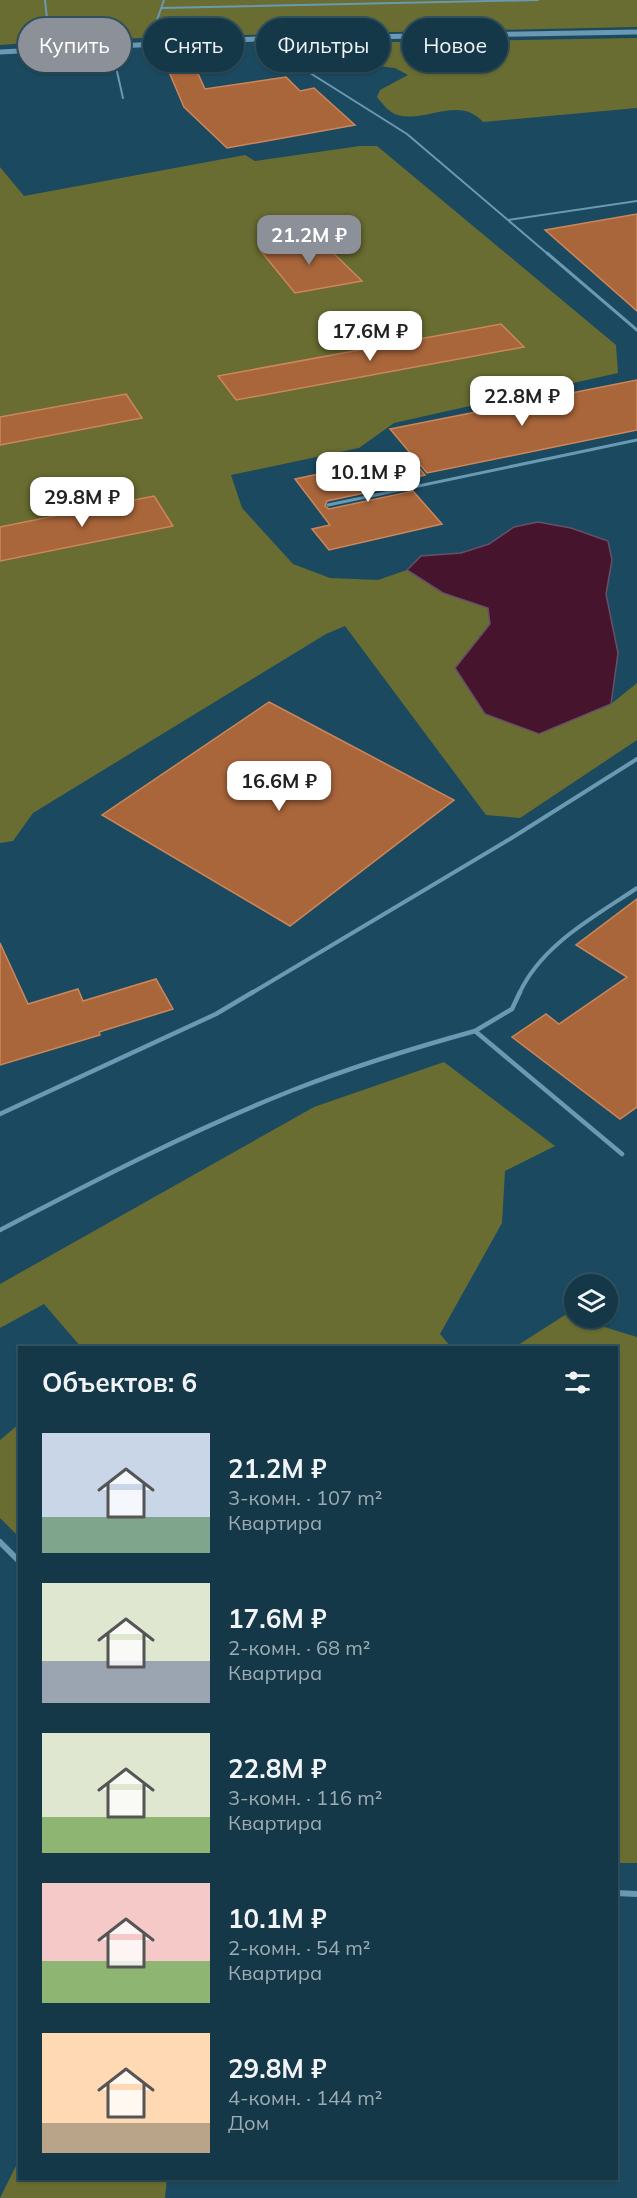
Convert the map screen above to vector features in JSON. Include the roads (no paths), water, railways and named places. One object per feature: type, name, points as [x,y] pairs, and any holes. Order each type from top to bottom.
[{"type":"street","points":[[390,37],[637,32]]},
{"type":"street","points":[[244,40],[256,39]]},
{"type":"street","points":[[0,52],[18,51]]},
{"type":"lane","points":[[45,0],[47,18]]},
{"type":"lane","points":[[158,18],[164,0]]},
{"type":"lane","points":[[299,5],[301,0]]},
{"type":"lane","points":[[161,8],[538,0]]},
{"type":"lane","points":[[117,72],[123,98]]},
{"type":"lane","points":[[310,72],[406,134],[637,330]]},
{"type":"lane","points":[[508,220],[637,201]]},
{"type":"lane","points":[[328,505],[637,440]]},
{"type":"lane","points":[[0,1114],[216,1014],[510,839],[637,759]]},
{"type":"lane","points":[[0,1230],[172,1143],[311,1081],[476,1031],[512,1009],[527,976],[565,938],[637,888]]},
{"type":"lane","points":[[476,1031],[622,1154]]},
{"type":"lane","points":[[0,1542],[18,1560]]},
{"type":"lane","points":[[618,1893],[637,1894]]}]
